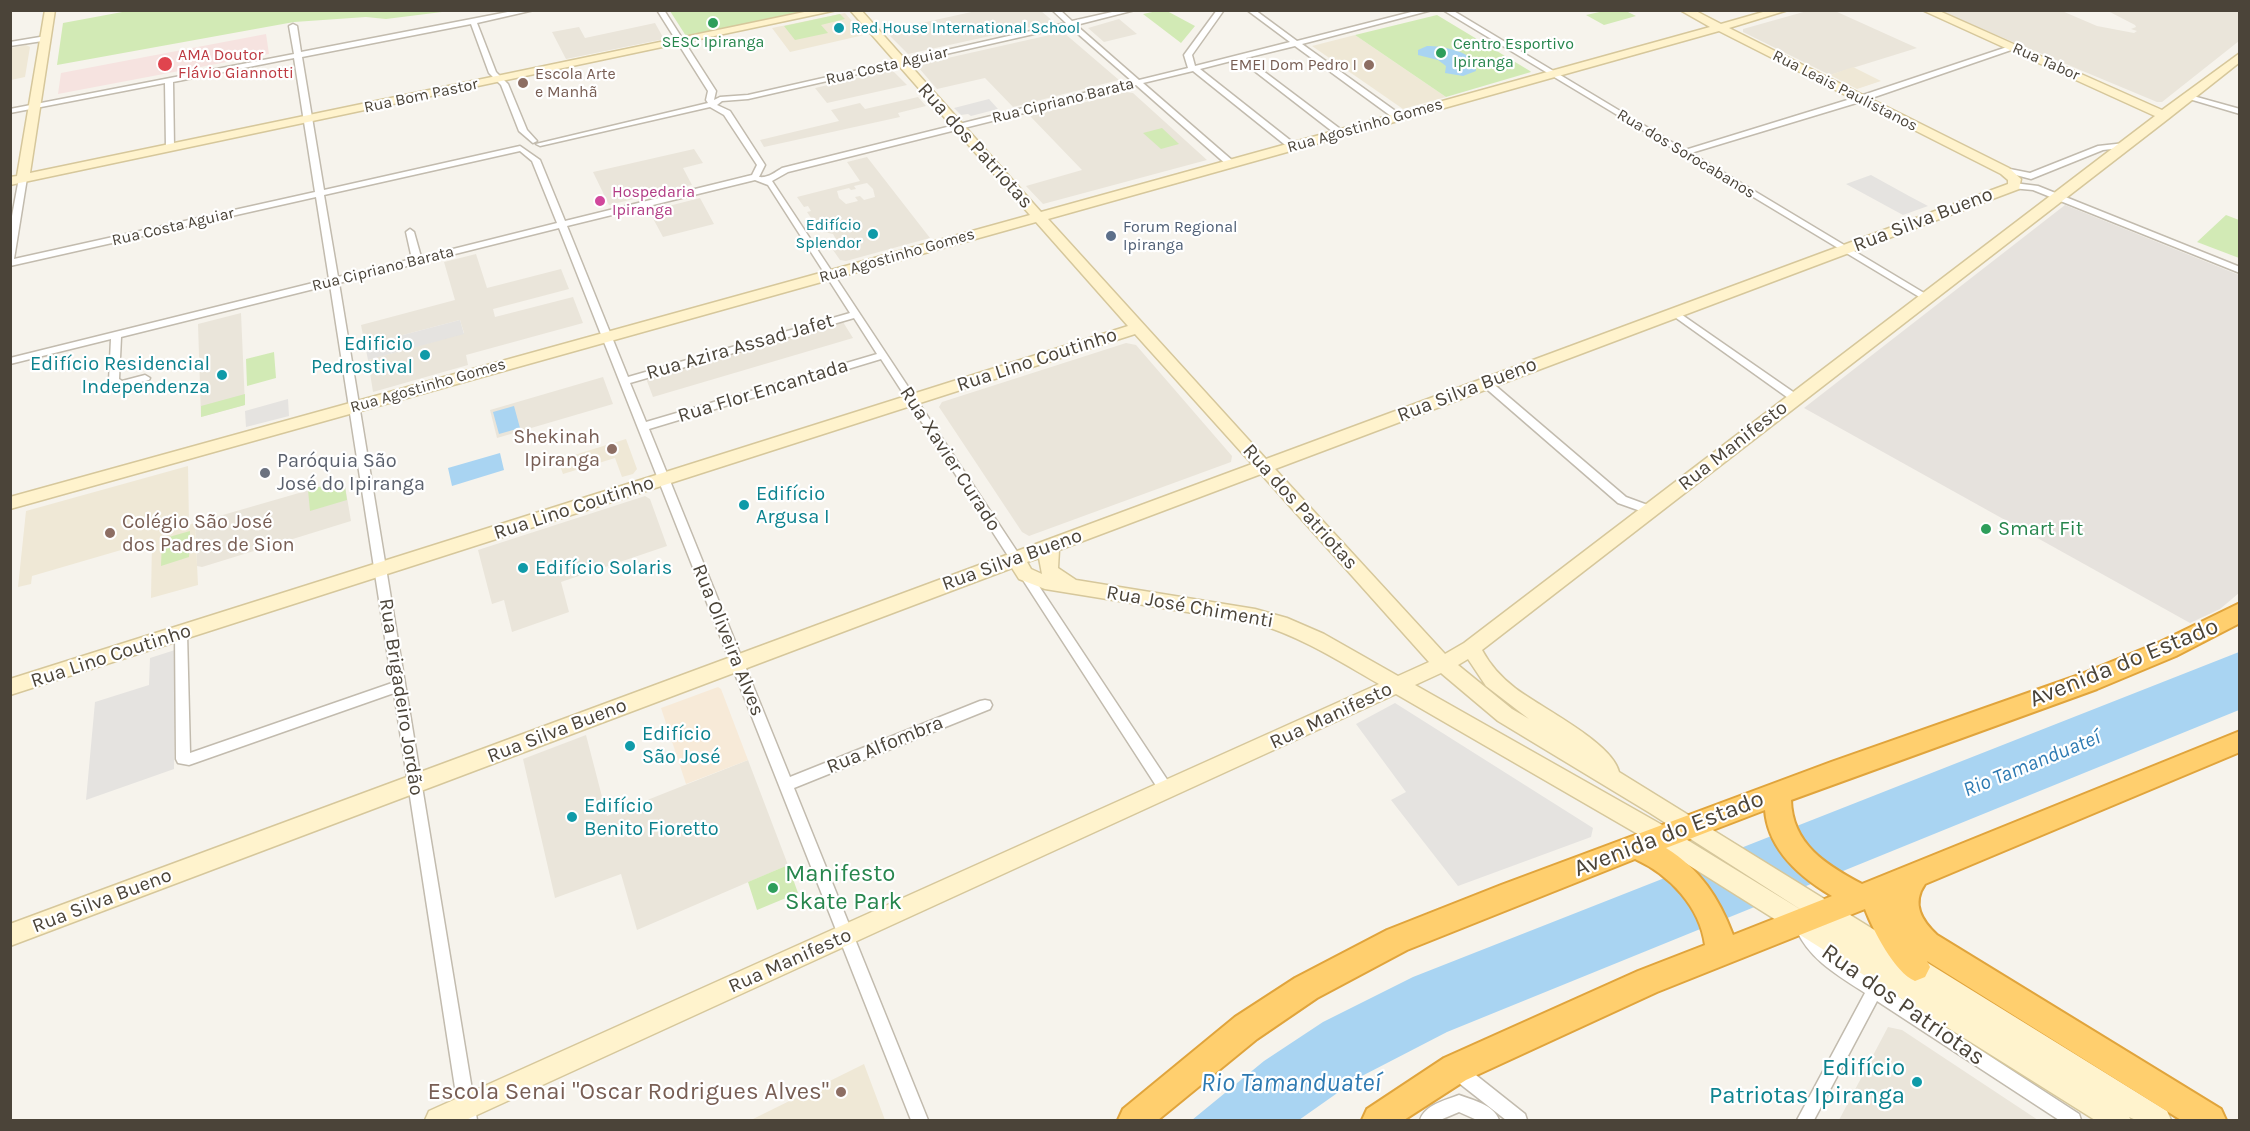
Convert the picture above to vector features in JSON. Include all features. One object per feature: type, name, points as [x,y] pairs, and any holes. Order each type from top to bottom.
[{"type":"highway","name":"Avenida do Estado","points":[[1134,1120],[1232,1038],[1306,988],[1397,940],[1778,794],[2088,682],[2168,649],[2240,612]]},
{"type":"highway","points":[[1378,1120],[1455,1069],[1648,981],[1866,895],[2240,741]]},
{"type":"highway","points":[[1778,794],[1778,816],[1791,847],[1819,873],[1866,895],[1883,919],[1896,980]]},
{"type":"highway","points":[[1636,848],[1669,865],[1696,892],[1715,921],[1720,952]]},
{"type":"highway","points":[[1915,875],[1905,891],[1904,911],[1912,927],[1928,945],[2210,1120]]},
{"type":"main road","points":[[17,179],[36,106],[50,10]]},
{"type":"main road","name":"Rua Bom Pastor","points":[[17,179],[832,10]]},
{"type":"main road","name":"Rua dos Patriotas","points":[[855,10],[1137,328],[1443,664],[1505,715],[1691,827],[1811,917]]},
{"type":"main road","name":"Rua Leais Paulistanos","points":[[1685,10],[2006,171]]},
{"type":"main road","name":"Rua Agostinho Gomes","points":[[10,503],[1783,10]]},
{"type":"main road","name":"Rua Tabor","points":[[1927,10],[2163,112]]},
{"type":"main road","name":"Rua Manifesto","points":[[438,1120],[468,1114],[846,936],[1443,664],[1471,648],[2125,145],[2163,112],[2189,96],[2240,56]]},
{"type":"main road","points":[[2006,171],[2015,179],[2014,186]]},
{"type":"main road","name":"Rua Silva Bueno","points":[[10,935],[737,663],[1020,566],[1053,545],[2014,186]]},
{"type":"main road","name":"Rua Lino Coutinho","points":[[10,687],[1137,328]]},
{"type":"main road","name":"Rua José Chimenti","points":[[1053,545],[1046,556],[1046,564],[1054,576],[1076,586]]},
{"type":"main road","name":"Rua José Chimenti","points":[[1020,566],[1045,582],[1271,620],[1317,639],[1397,685]]},
{"type":"main road","points":[[1471,648],[1479,664],[1498,686],[1591,750],[1620,783]]},
{"type":"main road","points":[[1397,685],[1664,837],[1811,917],[1896,980],[2118,1120]]},
{"type":"main road","points":[[1896,980],[2158,1120]]},
{"type":"street","points":[[10,111],[531,10]]},
{"type":"street","points":[[660,10],[712,91],[710,100],[712,104],[727,113],[761,165],[770,169],[785,170]]},
{"type":"street","points":[[1055,10],[1230,163]]},
{"type":"street","name":"Rua Costa Aguiar","points":[[10,263],[320,189],[335,190],[712,104],[720,99],[748,97],[1132,10]]},
{"type":"street","points":[[1221,10],[1188,55],[1188,60],[1194,69],[1292,146]]},
{"type":"street","points":[[1250,10],[1398,117]]},
{"type":"street","name":"Rua Cipriano Barata","points":[[10,362],[334,278],[352,277],[562,225],[759,179],[773,178],[785,170],[1429,10]]},
{"type":"street","name":"Rua dos Sorocabanos","points":[[1446,10],[1926,298]]},
{"type":"street","points":[[473,21],[493,73],[504,84],[523,131],[537,144],[536,160]]},
{"type":"street","name":"Rua Brigadeiro Jordão","points":[[293,26],[468,1114]]},
{"type":"street","points":[[10,44],[46,38]]},
{"type":"street","points":[[1684,153],[1860,99],[2013,48]]},
{"type":"street","points":[[1241,57],[1340,133]]},
{"type":"street","points":[[169,80],[170,148]]},
{"type":"street","points":[[2189,96],[2240,112]]},
{"type":"street","name":"Rua Costa Aguiar","points":[[727,113],[729,105],[748,97]]},
{"type":"street","points":[[522,148],[523,131]]},
{"type":"street","name":"Rua Manifesto","points":[[2033,176],[2101,148],[2125,145]]},
{"type":"street","name":"Rua Oliveira Alves","points":[[522,148],[536,160],[920,1120]]},
{"type":"street","points":[[759,179],[761,165]]},
{"type":"street","name":"Rua Leais Paulistanos","points":[[2006,171],[2033,176]]},
{"type":"street","points":[[10,258],[17,179]]},
{"type":"street","name":"Rua Xavier Curado","points":[[759,179],[771,183],[1167,791]]},
{"type":"street","points":[[2014,186],[2035,188],[2240,270]]},
{"type":"street","points":[[410,232],[417,261]]},
{"type":"street","points":[[1675,313],[1795,398]]},
{"type":"street","name":"Rua Azira Assad Jafet","points":[[624,381],[856,314]]},
{"type":"street","points":[[116,335],[114,381],[121,384],[145,378]]},
{"type":"street","name":"Rua Flor Encantada","points":[[642,427],[883,355]]},
{"type":"street","points":[[1486,383],[1622,500],[1649,510]]},
{"type":"street","points":[[181,633],[183,759],[189,759],[399,686]]},
{"type":"street","name":"Rua Alfombra","points":[[786,785],[985,705]]},
{"type":"street","points":[[1805,1120],[1896,980]]},
{"type":"street","name":"Rua dos Patriotas","points":[[1896,980],[2073,1120]]},
{"type":"street","points":[[1455,1069],[1520,1120]]},
{"type":"street","points":[[1428,1120],[1436,1113],[1459,1103],[1480,1112],[1491,1120]]},
{"type":"shaded area","points":[[976,11],[1041,11],[1054,22],[908,54],[885,31]]},
{"type":"shaded area","points":[[1807,11],[1835,11],[1917,48],[1830,75],[1743,32],[1743,29]]},
{"type":"shaded area","points":[[1939,11],[2062,11],[2097,26],[2134,33],[2137,31],[2131,29],[2136,27],[2135,25],[2108,11],[2239,11],[2239,41],[2162,102],[2157,102]]},
{"type":"shaded area","name":"Red House International School","points":[[845,13],[864,35],[790,52],[772,28]]},
{"type":"shaded area","points":[[1119,19],[1137,34],[1104,42],[1088,28]]},
{"type":"shaded area","points":[[655,23],[664,39],[566,59],[552,32],[579,27],[585,38]]},
{"type":"shaded area","points":[[1063,32],[1119,80],[1013,107],[985,78],[937,89],[918,67],[921,64]]},
{"type":"shaded area","name":"AMA Doutor Flávio Giannotti","points":[[266,34],[269,54],[58,94],[61,73]]},
{"type":"shaded area","name":"EMEI Dom Pedro I","points":[[1355,35],[1446,97],[1403,109],[1312,46]]},
{"type":"shaded area","points":[[26,45],[30,47],[25,77],[11,80],[11,48]]},
{"type":"shaded area","points":[[1853,67],[1881,81],[1857,89],[1830,75]]},
{"type":"shaded area","points":[[892,70],[907,85],[827,103],[815,88]]},
{"type":"shaded area","points":[[1126,92],[1133,93],[1207,160],[1043,204],[1026,186],[1082,170],[1030,116]]},
{"type":"shaded area","points":[[918,97],[926,106],[898,113],[900,117],[764,147],[760,140],[839,121],[831,110],[860,103],[865,109]]},
{"type":"shaded area","points":[[989,99],[998,109],[971,116],[961,115],[954,108]]},
{"type":"shaded area","points":[[694,149],[703,163],[683,168],[692,185],[609,205],[593,172]]},
{"type":"shaded area","points":[[867,157],[930,238],[846,261],[840,260],[833,250],[838,243],[833,234],[820,231],[807,212],[811,211],[808,206],[804,207],[797,197],[860,181],[847,162]],"holes":[[[867,183],[873,189],[875,197],[864,200],[860,196],[855,197],[858,201],[846,204],[839,198],[837,191],[856,189],[854,186]]]},
{"type":"shaded area","points":[[1871,175],[1928,206],[1903,215],[1846,184]]},
{"type":"shaded area","points":[[700,198],[714,224],[663,237],[649,211]]},
{"type":"shaded area","points":[[2065,205],[2239,275],[2239,593],[2220,609],[2190,623],[1804,408]]},
{"type":"shaded area","points":[[476,254],[487,288],[561,269],[569,289],[493,309],[495,317],[573,297],[583,323],[466,355],[468,365],[373,392],[368,360],[464,333],[460,320],[365,345],[361,325],[455,300],[444,262]]},
{"type":"shaded area","points":[[241,313],[245,405],[201,417],[198,324]]},
{"type":"shaded area","points":[[460,320],[464,334],[368,360],[365,345]]},
{"type":"shaded area","points":[[843,322],[853,338],[653,397],[647,381],[649,377]]},
{"type":"shaded area","points":[[1126,343],[1136,345],[1232,456],[1231,462],[1029,536],[1022,532],[939,407],[942,402]]},
{"type":"shaded area","points":[[603,377],[613,404],[497,438],[490,410]]},
{"type":"shaded area","points":[[288,399],[289,416],[246,427],[245,411]]},
{"type":"shaded area","name":"Shekinah Ipiranga","points":[[626,439],[637,469],[633,474],[622,477],[615,458],[563,474],[558,460]]},
{"type":"shaded area","name":"Colégio São José dos Padres de Sion","points":[[188,466],[189,524],[186,525],[195,523],[198,585],[151,598],[152,541],[32,576],[31,584],[18,587],[26,511]]},
{"type":"shaded area","points":[[344,480],[351,521],[202,567],[197,566],[195,523]]},
{"type":"shaded area","points":[[645,496],[650,499],[667,546],[561,582],[569,612],[512,632],[504,600],[492,604],[478,550]]},
{"type":"shaded area","points":[[175,650],[174,769],[86,800],[95,702],[149,685],[150,658]]},
{"type":"shaded area","points":[[718,687],[721,689],[748,760],[686,784],[661,708]]},
{"type":"shaded area","points":[[1395,703],[1593,828],[1591,837],[1458,886],[1391,800],[1406,792],[1356,724]]},
{"type":"shaded area","points":[[586,735],[607,816],[748,760],[788,865],[637,930],[621,874],[555,898],[523,759]]},
{"type":"shaded area","points":[[1888,1027],[1902,1030],[2038,1120],[1839,1120]]},
{"type":"shaded area","name":"Escola Senai \"Oscar Rodrigues Alves\"","points":[[864,1064],[885,1120],[751,1120]]},
{"type":"green space","points":[[133,10],[450,11],[386,19],[366,17],[294,22],[57,65],[63,23]]},
{"type":"green space","name":"SESC Ipiranga","points":[[670,11],[808,11],[686,36]]},
{"type":"green space","points":[[1167,11],[1195,26],[1181,43],[1143,14]]},
{"type":"green space","points":[[1604,11],[1626,11],[1636,16],[1604,25],[1586,15]]},
{"type":"green space","points":[[840,14],[845,19],[821,25],[828,33],[795,40],[784,26]]},
{"type":"green space","name":"Centro Esportivo Ipiranga","points":[[1437,15],[1531,72],[1446,97],[1355,35]]},
{"type":"green space","points":[[1162,128],[1179,144],[1161,149],[1143,133]]},
{"type":"green space","points":[[2226,215],[2239,220],[2239,258],[2197,242]]},
{"type":"green space","points":[[274,352],[276,378],[247,386],[246,359]]},
{"type":"green space","points":[[245,394],[245,405],[201,417],[201,406]]},
{"type":"green space","points":[[344,480],[347,500],[310,511],[308,490]]},
{"type":"green space","points":[[190,531],[189,557],[161,566],[162,539]]},
{"type":"green space","name":"Manifesto Skate Park","points":[[788,865],[798,893],[757,910],[748,882]]},
{"type":"water","points":[[1427,46],[1441,47],[1465,54],[1475,64],[1476,71],[1463,76],[1445,73],[1446,66],[1438,60],[1418,55],[1418,50]]},
{"type":"water","points":[[514,406],[520,428],[499,434],[493,412]]},
{"type":"water","points":[[500,453],[504,470],[452,486],[448,468]]},
{"type":"water","name":"Rio Tamanduateí","points":[[2239,652],[2239,710],[1447,1032],[1360,1077],[1299,1120],[1192,1120],[1264,1061],[1323,1022],[1413,977]]},
{"type":"place","name":"SESC Ipiranga","points":[[713,23]]},
{"type":"place","name":"Red House International School","points":[[839,28]]},
{"type":"place","name":"Centro Esportivo Ipiranga","points":[[1441,53]]},
{"type":"place","name":"AMA Doutor Flávio Giannotti","points":[[165,64]]},
{"type":"place","name":"EMEI Dom Pedro I","points":[[1369,65]]},
{"type":"place","name":"Escola Arte e Manhã","points":[[523,83]]},
{"type":"place","name":"Hospedaria Ipiranga","points":[[600,201]]},
{"type":"place","name":"Edifício Splendor","points":[[873,234]]},
{"type":"place","name":"Forum Regional Ipiranga","points":[[1111,236]]},
{"type":"place","name":"Edificio Pedrostival","points":[[425,355]]},
{"type":"place","name":"Edifício Residencial Independenza","points":[[222,375]]},
{"type":"place","name":"Shekinah Ipiranga","points":[[612,449]]},
{"type":"place","name":"Paróquia São José do Ipiranga","points":[[265,473]]},
{"type":"place","name":"Edifício Argusa I","points":[[744,505]]},
{"type":"place","name":"Smart Fit","points":[[1986,529]]},
{"type":"place","name":"Colégio São José dos Padres de Sion","points":[[110,533]]},
{"type":"place","name":"Edifício Solaris","points":[[523,568]]},
{"type":"place","name":"Edifício São José","points":[[630,746]]},
{"type":"place","name":"Edifício Benito Fioretto","points":[[572,817]]},
{"type":"place","name":"Manifesto Skate Park","points":[[773,888]]},
{"type":"place","name":"Edifício Patriotas Ipiranga","points":[[1917,1082]]},
{"type":"place","name":"Escola Senai \"Oscar Rodrigues Alves\"","points":[[841,1092]]}]
